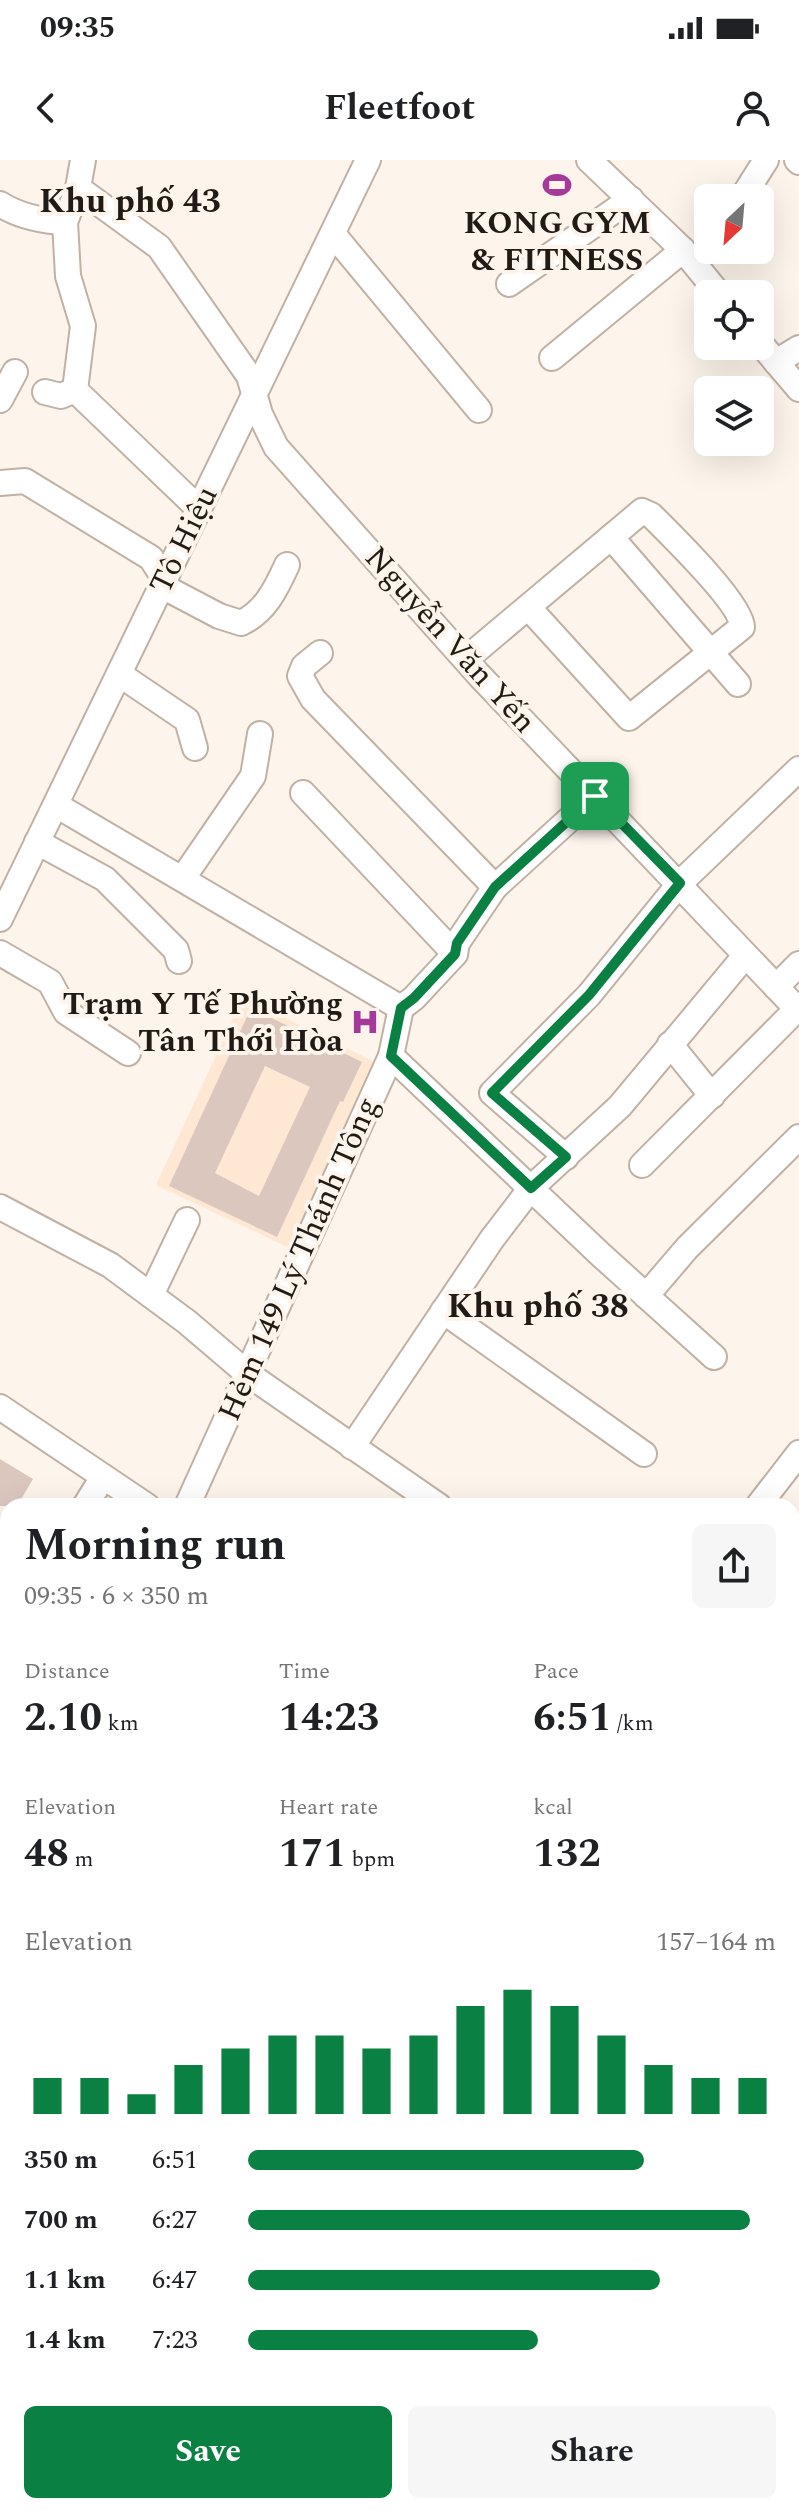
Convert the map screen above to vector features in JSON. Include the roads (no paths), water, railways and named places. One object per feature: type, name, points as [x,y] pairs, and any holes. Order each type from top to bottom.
[{"type":"street","points":[[75,390],[83,326],[68,276],[65,222],[78,188],[83,160]]},
{"type":"street","name":"Tô Hiệu","points":[[0,919],[368,160]]},
{"type":"street","points":[[589,160],[683,250],[694,255]]},
{"type":"street","points":[[751,184],[766,160]]},
{"type":"street","name":"Nguyễn Văn Yến","points":[[78,188],[159,247],[249,376],[276,447],[466,659],[798,1010]]},
{"type":"street","points":[[509,284],[631,199]]},
{"type":"street","points":[[4,215],[65,222]]},
{"type":"street","points":[[333,234],[479,410]]},
{"type":"street","points":[[552,358],[683,250]]},
{"type":"street","points":[[776,362],[799,348]]},
{"type":"street","points":[[774,360],[799,389]]},
{"type":"street","points":[[0,400],[15,372]]},
{"type":"street","points":[[45,392],[61,396],[75,390]]},
{"type":"street","points":[[75,390],[199,509]]},
{"type":"street","points":[[0,483],[25,481],[151,558],[164,583],[219,616],[241,623],[256,616],[276,588],[287,565]]},
{"type":"street","points":[[466,659],[642,511],[701,567],[740,615],[742,627],[629,718],[528,607]]},
{"type":"street","points":[[611,537],[738,684]]},
{"type":"street","points":[[320,653],[304,666],[300,676],[313,699],[495,887]]},
{"type":"street","points":[[119,674],[187,720],[195,748]]},
{"type":"street","points":[[183,878],[253,776],[260,734]]},
{"type":"street","points":[[566,1157],[492,1093],[589,995],[680,883],[799,769]]},
{"type":"street","points":[[303,793],[455,954]]},
{"type":"street","points":[[56,805],[401,1008],[455,954],[457,943],[495,887],[595,796]]},
{"type":"street","points":[[37,842],[105,879],[176,950],[179,961]]},
{"type":"street","points":[[0,953],[50,982],[66,1012],[128,1053]]},
{"type":"street","points":[[352,1447],[492,1239],[531,1188],[620,1106],[745,956]]},
{"type":"street","points":[[776,987],[799,964]]},
{"type":"street","name":"Hẻm 149 Lý Thánh Tông","points":[[191,1498],[391,1056],[401,1008]]},
{"type":"street","points":[[642,1165],[798,1010]]},
{"type":"street","points":[[670,1044],[712,1096]]},
{"type":"street","points":[[391,1056],[714,1357]]},
{"type":"street","points":[[646,1296],[687,1248],[799,1137]]},
{"type":"street","points":[[0,1207],[110,1265],[248,1374],[427,1498]]},
{"type":"street","points":[[151,1295],[187,1220]]},
{"type":"street","points":[[443,1311],[644,1454]]},
{"type":"street","points":[[0,1407],[135,1498]]},
{"type":"street","points":[[764,1498],[799,1453]]},
{"type":"street","points":[[90,1498],[103,1477]]},
{"type":"place","name":"KONG GYM & FITNESS","points":[[557,185]]},
{"type":"place","name":"Trạm Y Tế Phường Tân Thới Hòa","points":[[365,1022]]},
{"type":"district","name":"Khu phố 43","points":[[130,202]]},
{"type":"district","name":"Khu phố 38","points":[[538,1307]]}]
